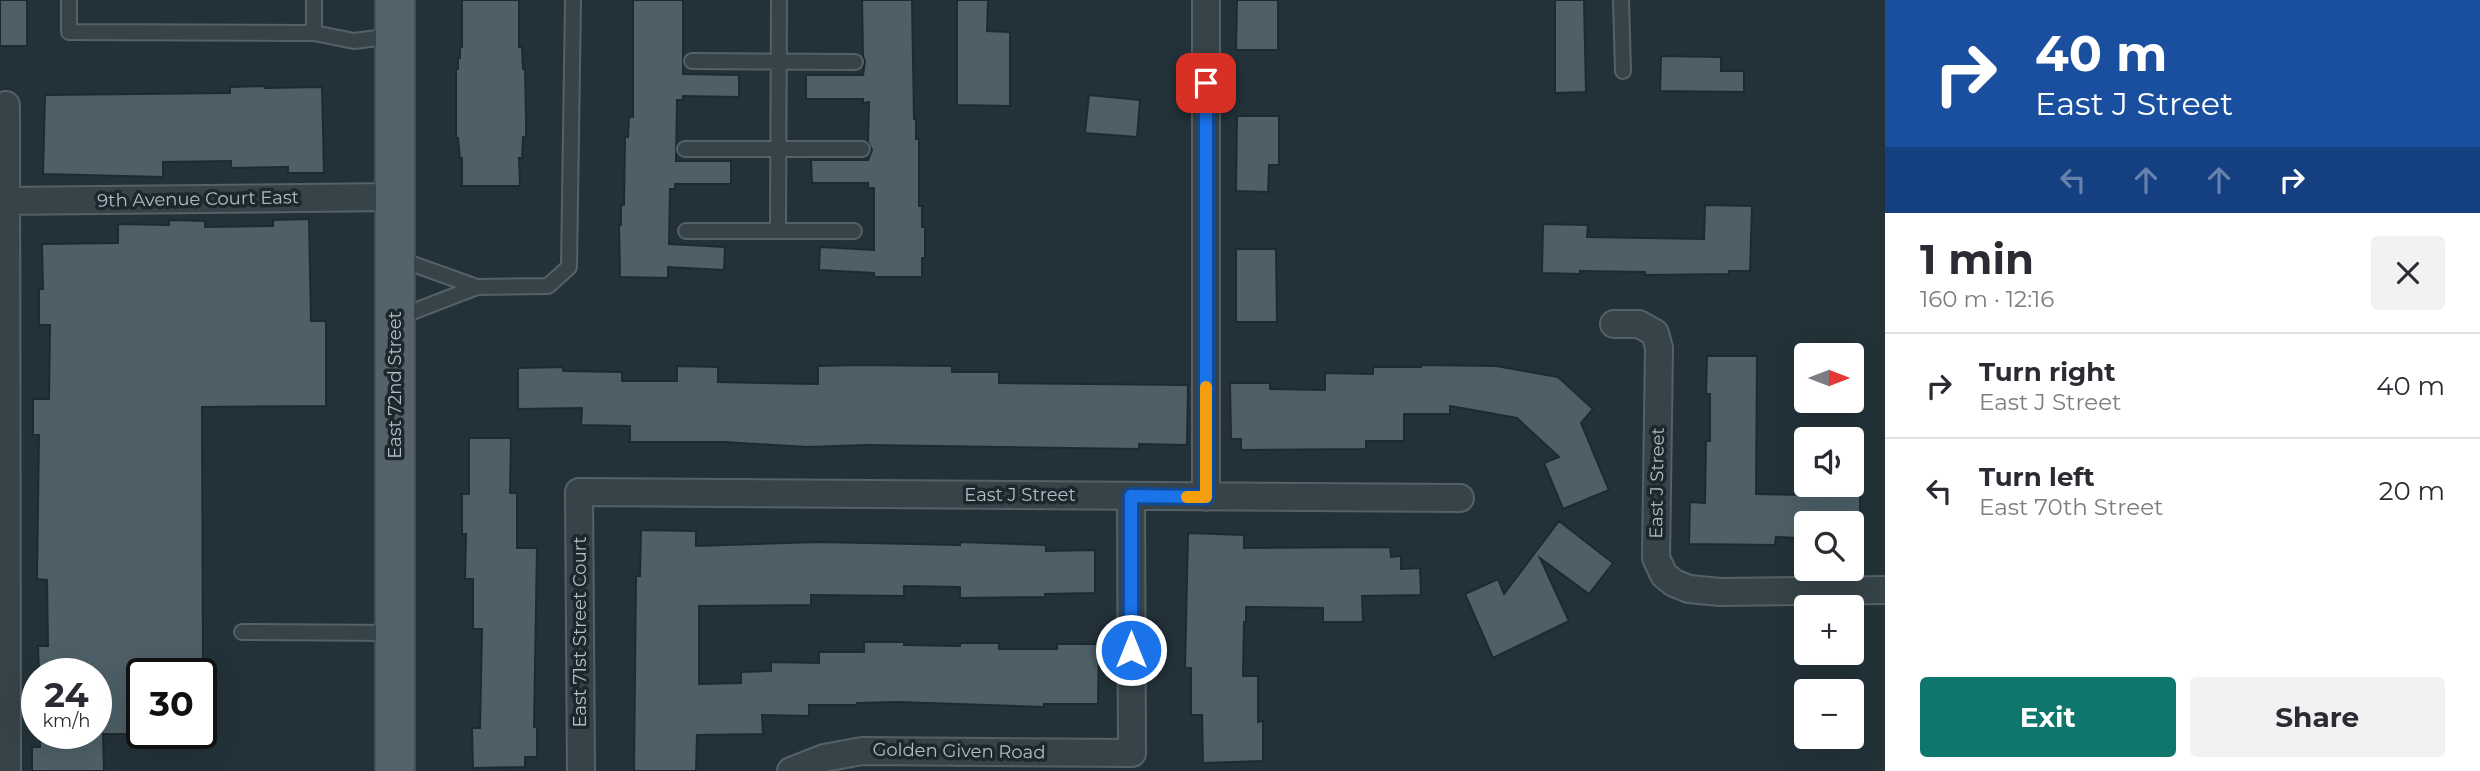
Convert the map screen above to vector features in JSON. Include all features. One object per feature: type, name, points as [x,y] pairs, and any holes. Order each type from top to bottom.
[{"type":"main road","name":"East 72nd Street","points":[[395,18],[395,771]]},
{"type":"street","points":[[1206,0],[1206,497]]},
{"type":"street","points":[[6,105],[4,201],[7,771]]},
{"type":"street","name":"9th Avenue Court East","points":[[4,201],[395,197]]},
{"type":"street","name":"East J Street","points":[[1614,324],[1639,324],[1655,333],[1659,348],[1656,558],[1664,575],[1689,589],[1720,592],[1885,590]]},
{"type":"street","name":"East J Street","points":[[579,492],[1461,498]]},
{"type":"street","name":"East 71st Street Court","points":[[579,492],[580,771]]},
{"type":"street","name":"Golden Given Road","points":[[791,771],[824,758],[862,751],[1132,753],[1131,496]]},
{"type":"lane","points":[[69,0],[69,32],[314,33],[354,41],[395,18]]},
{"type":"lane","points":[[314,0],[314,33]]},
{"type":"lane","points":[[395,318],[477,287],[548,286],[569,267],[573,0]]},
{"type":"lane","points":[[778,231],[779,0]]},
{"type":"lane","points":[[1620,0],[1623,71]]},
{"type":"lane","points":[[692,61],[855,62]]},
{"type":"lane","points":[[685,149],[862,149]]},
{"type":"lane","points":[[686,231],[854,231]]},
{"type":"lane","points":[[395,258],[477,287]]},
{"type":"lane","points":[[242,632],[395,633]]},
{"type":"building","points":[[0,0],[27,0],[27,46],[0,46]]},
{"type":"building","points":[[462,0],[519,0],[519,47],[522,47],[525,69],[526,117],[526,137],[523,137],[522,158],[519,158],[520,186],[462,186],[462,158],[460,159],[456,138],[456,69],[462,47]]},
{"type":"building","points":[[633,0],[683,0],[683,74],[739,75],[739,97],[683,96],[683,100],[677,100],[676,161],[731,161],[731,184],[675,184],[675,189],[670,189],[669,244],[725,247],[724,270],[668,267],[668,278],[620,277],[619,225],[621,205],[624,205],[625,137],[628,137],[629,117],[633,117]]},
{"type":"building","points":[[862,0],[912,0],[914,119],[916,139],[919,139],[919,206],[922,206],[922,227],[925,227],[922,277],[874,277],[874,273],[819,270],[820,247],[874,250],[874,188],[868,188],[868,183],[812,183],[811,160],[868,160],[872,150],[868,142],[869,102],[863,103],[863,99],[806,99],[806,75],[863,75],[865,61]]},
{"type":"building","points":[[957,0],[988,0],[987,31],[1010,32],[1010,106],[957,105]]},
{"type":"building","points":[[1237,0],[1278,0],[1278,50],[1236,50]]},
{"type":"building","points":[[1555,0],[1584,0],[1586,92],[1555,93]]},
{"type":"building","points":[[1661,56],[1721,57],[1721,71],[1744,71],[1744,92],[1660,91]]},
{"type":"building","points":[[230,87],[322,87],[324,173],[288,173],[288,167],[231,168],[231,161],[163,162],[163,177],[43,174],[45,95],[230,93]]},
{"type":"building","points":[[1089,95],[1140,100],[1137,137],[1085,133]]},
{"type":"building","points":[[1237,116],[1279,116],[1279,165],[1269,165],[1268,192],[1236,191]]},
{"type":"building","points":[[1705,205],[1752,206],[1750,271],[1729,271],[1729,274],[1645,275],[1645,272],[1542,273],[1543,224],[1588,225],[1587,237],[1704,239]]},
{"type":"building","points":[[309,219],[311,321],[326,321],[326,406],[202,407],[203,658],[126,658],[126,734],[112,734],[112,658],[38,658],[38,646],[48,646],[47,580],[37,579],[39,435],[33,435],[33,399],[49,399],[50,325],[39,325],[39,289],[43,289],[42,244],[118,243],[118,224],[169,225],[169,220],[205,221],[205,227],[273,226],[273,220]]},
{"type":"building","points":[[1236,249],[1276,249],[1277,322],[1236,322]]},
{"type":"building","points":[[1707,356],[1757,356],[1756,494],[1860,497],[1860,511],[1794,511],[1794,538],[1776,537],[1775,545],[1689,544],[1690,502],[1705,503],[1706,441],[1710,441],[1710,394],[1706,394]]},
{"type":"building","points":[[677,366],[718,367],[718,382],[818,384],[818,366],[952,366],[952,372],[999,372],[999,383],[1188,385],[1187,445],[1139,444],[1139,449],[867,445],[807,447],[724,442],[630,442],[630,426],[581,425],[582,408],[518,409],[518,368],[563,367],[563,371],[622,372],[622,381],[677,381]]},
{"type":"building","points":[[1496,366],[1558,377],[1593,409],[1581,423],[1609,490],[1563,509],[1544,463],[1559,457],[1517,418],[1450,406],[1450,414],[1404,414],[1404,441],[1366,441],[1366,449],[1241,450],[1241,439],[1231,439],[1230,383],[1270,383],[1270,389],[1325,390],[1325,373],[1373,374],[1373,367]]},
{"type":"building","points":[[469,438],[511,438],[510,493],[517,493],[517,548],[537,548],[534,727],[537,727],[537,757],[525,757],[525,767],[473,768],[472,728],[480,728],[482,629],[473,629],[473,579],[465,579],[466,534],[462,534],[462,494],[469,494]]},
{"type":"building","points":[[1559,521],[1613,563],[1589,594],[1540,558],[1569,621],[1493,658],[1465,594],[1498,579],[1504,594]]},
{"type":"building","points":[[641,530],[696,531],[696,546],[819,542],[960,545],[960,542],[1046,545],[1046,551],[1095,550],[1095,593],[1045,594],[1045,597],[960,598],[960,587],[904,586],[904,596],[811,595],[811,605],[699,606],[699,684],[741,683],[741,672],[771,671],[771,662],[819,663],[819,652],[864,652],[864,642],[960,646],[960,643],[999,643],[999,649],[1057,649],[1057,644],[1099,644],[1098,704],[1044,704],[1044,707],[898,702],[809,705],[809,716],[762,715],[763,734],[697,735],[696,771],[634,771],[636,576],[640,576]]},
{"type":"building","points":[[1188,533],[1244,535],[1244,548],[1390,547],[1391,557],[1401,556],[1401,569],[1420,568],[1421,595],[1362,596],[1363,622],[1323,622],[1323,608],[1246,607],[1243,676],[1258,676],[1258,722],[1263,721],[1263,761],[1203,763],[1202,715],[1191,715],[1191,668],[1185,668]]},
{"type":"building","points":[[32,749],[103,749],[104,771],[32,771]]},
{"type":"slow traffic","points":[[1187,497],[1206,497],[1206,387]]},
{"type":"route","points":[[1131,650],[1131,496],[1206,497],[1206,83]]}]
